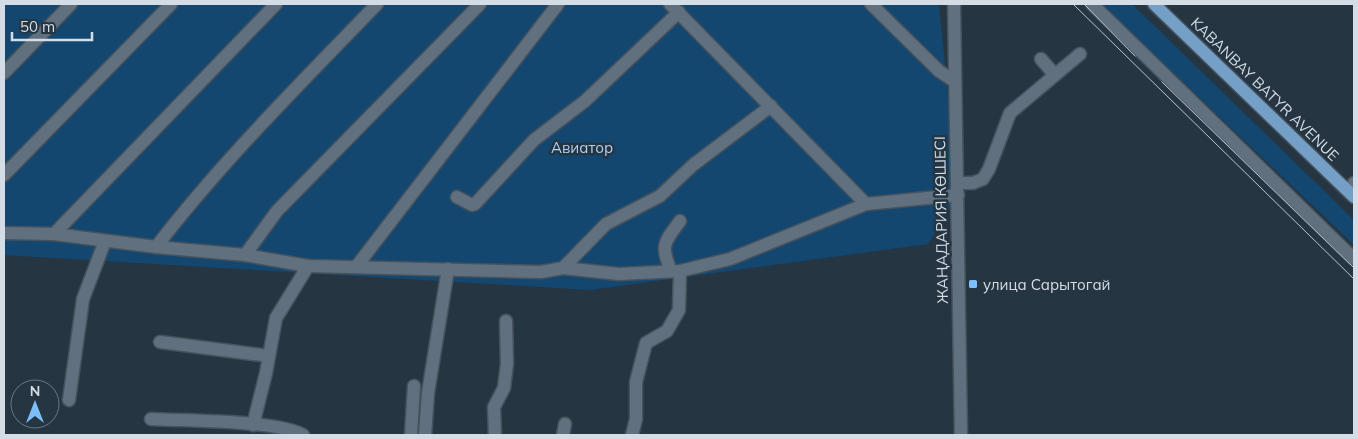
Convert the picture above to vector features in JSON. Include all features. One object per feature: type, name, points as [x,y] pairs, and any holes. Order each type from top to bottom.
[{"type":"main road","name":"KABANBAY BATYR AVENUE","points":[[1154,4],[1352,190]]},
{"type":"street","points":[[4,73],[71,4]]},
{"type":"street","points":[[4,175],[171,4]]},
{"type":"street","points":[[54,234],[276,4]]},
{"type":"street","points":[[156,247],[195,196],[241,145],[377,4]]},
{"type":"street","points":[[245,255],[277,212],[480,4]]},
{"type":"street","points":[[356,267],[558,4]]},
{"type":"street","points":[[871,4],[939,71],[954,81]]},
{"type":"street","name":"ЖАҢАДАРИЯ КӨШЕСІ","points":[[954,4],[961,435]]},
{"type":"street","points":[[1092,4],[1354,259]]},
{"type":"street","points":[[456,197],[472,205],[475,204],[534,140],[585,101],[675,8],[866,204]]},
{"type":"street","points":[[4,233],[54,234],[156,247],[245,255],[308,266],[541,272],[562,268],[618,274],[675,271],[730,259],[866,204],[957,189],[983,179],[990,169],[1010,113],[1080,54]]},
{"type":"street","points":[[1041,59],[1054,74]]},
{"type":"street","points":[[562,268],[606,224],[660,196],[693,165],[770,106]]},
{"type":"street","points":[[632,435],[636,419],[636,382],[646,343],[667,331],[679,310],[675,271],[663,251],[665,241],[680,221]]},
{"type":"street","points":[[69,400],[83,299],[105,241]]},
{"type":"street","points":[[253,425],[276,318],[308,266]]},
{"type":"street","points":[[424,435],[430,375],[448,270]]},
{"type":"street","points":[[495,435],[494,407],[504,388],[507,364],[506,321]]},
{"type":"street","points":[[160,342],[269,356]]},
{"type":"street","points":[[411,435],[414,386]]},
{"type":"street","points":[[151,419],[253,425],[296,431],[302,435]]},
{"type":"green space","name":"Авиатор","points":[[4,4],[939,4],[958,195],[928,244],[590,290],[4,255]]},
{"type":"green space","points":[[1101,4],[1132,4],[1354,220],[1354,245]]},
{"type":"tram line","points":[[1073,4],[1354,279]]},
{"type":"tram line","points":[[1084,4],[1135,56]]},
{"type":"tram line","points":[[1162,82],[1354,268]]},
{"type":"place","name":"улица Сарытогай","points":[[973,284]]}]
